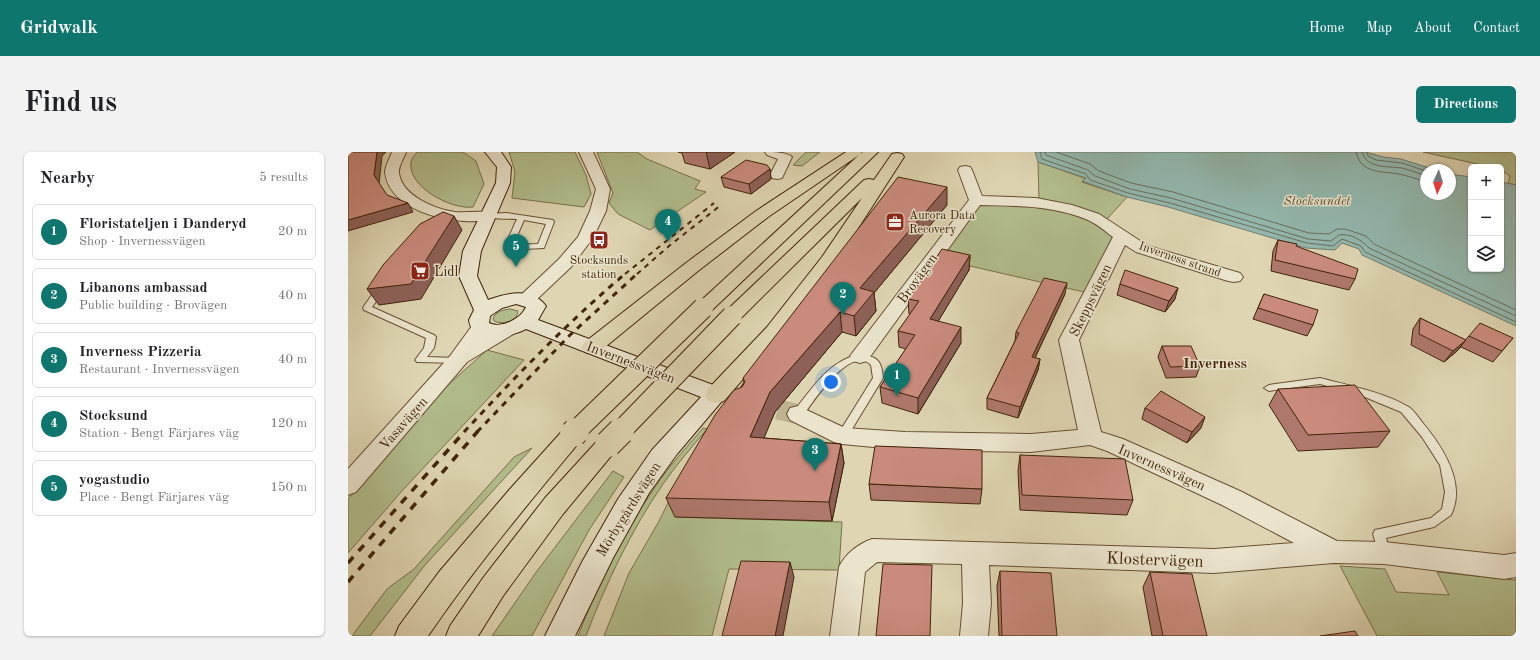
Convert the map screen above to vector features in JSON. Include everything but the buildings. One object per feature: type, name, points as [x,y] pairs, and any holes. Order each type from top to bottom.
[{"type":"highway","points":[[592,348],[762,214],[855,152]]},
{"type":"highway","points":[[410,636],[449,581],[519,496],[573,434],[703,308],[871,152]]},
{"type":"highway","points":[[460,636],[493,586],[554,506],[608,444],[732,316],[899,154]]},
{"type":"highway","points":[[727,398],[774,331],[829,260],[899,154]]},
{"type":"street","points":[[399,152],[392,171],[397,186],[409,199],[454,221],[487,216]]},
{"type":"street","points":[[492,152],[496,155],[504,168],[503,183],[472,251],[468,276],[482,319],[497,303],[507,300],[527,299],[533,302],[536,306],[535,311],[516,326]]},
{"type":"street","points":[[527,299],[565,263],[585,238],[598,211],[603,189],[586,152]]},
{"type":"street","points":[[772,152],[785,157],[777,175]]},
{"type":"street","points":[[965,170],[976,200]]},
{"type":"street","name":"Inverness strand","points":[[976,200],[1036,202],[1067,208],[1094,218],[1142,249],[1234,277]]},
{"type":"street","name":"Brovägen","points":[[860,356],[976,200]]},
{"type":"street","name":"Skeppsvägen","points":[[1091,437],[1069,340],[1122,236]]},
{"type":"street","name":"Invernessvägen","points":[[482,319],[489,330],[516,326],[546,329],[592,348],[727,398]]},
{"type":"street","name":"Vasavägen","points":[[348,485],[457,361],[482,319]]},
{"type":"street","name":"Vasavägen","points":[[457,361],[516,326]]},
{"type":"street","name":"Mörbygårdsvägen","points":[[560,636],[599,555],[629,504],[654,466],[727,398]]},
{"type":"street","name":"Invernessvägen","points":[[798,414],[842,436],[905,440],[1031,442],[1091,437],[1115,445],[1232,498],[1334,552],[1384,553],[1504,567],[1516,565]]},
{"type":"street","name":"Klostervägen","points":[[844,636],[852,567],[872,550],[1214,561],[1334,552]]},
{"type":"street","points":[[974,636],[976,603],[975,554]]},
{"type":"lane","points":[[487,216],[506,215],[550,222],[541,246],[508,248],[521,218]]},
{"type":"lane","points":[[388,277],[367,308],[430,337],[429,348],[420,360],[457,361]]},
{"type":"lane","points":[[842,436],[878,378],[878,367],[873,360],[860,356]]},
{"type":"lane","name":"Brovägen","points":[[798,414],[836,368],[848,360],[860,356]]},
{"type":"lane","points":[[1269,388],[1320,381],[1363,392],[1405,409],[1426,434],[1445,464],[1451,492],[1447,512],[1434,522],[1379,534],[1384,553]]},
{"type":"green space","points":[[417,152],[463,152],[476,161],[484,184],[473,207],[454,205],[443,201],[423,188],[416,180],[412,171],[411,161]]},
{"type":"green space","points":[[509,152],[575,152],[586,175],[591,194],[584,207],[512,198],[515,172]]},
{"type":"green space","points":[[597,152],[637,152],[647,159],[700,181],[695,189],[706,192],[650,230],[618,214],[609,203],[613,193]]},
{"type":"green space","points":[[806,152],[820,152],[802,166],[793,165]]},
{"type":"green space","points":[[1423,152],[1513,152],[1516,154],[1516,185],[1508,183],[1510,176],[1504,172],[1504,164],[1477,164]]},
{"type":"green space","points":[[1038,162],[1087,179],[1082,182],[1127,197],[1107,219],[1039,199]]},
{"type":"green space","points":[[991,202],[1045,205],[1081,216],[1111,232],[1113,243],[1097,274],[1084,292],[939,259],[978,205]]},
{"type":"green space","points":[[510,309],[518,311],[515,318],[509,322],[501,323],[494,321],[493,319],[497,313]]},
{"type":"green space","points":[[487,350],[524,360],[401,492],[348,553],[348,499],[448,385]]},
{"type":"green space","points":[[703,428],[707,429],[668,477],[630,538],[602,597],[586,636],[578,636],[603,578],[633,522],[660,479]]},
{"type":"green space","points":[[532,448],[425,565],[370,636],[352,636],[387,589],[414,569],[514,457]]},
{"type":"green space","points":[[613,471],[624,477],[589,530],[532,636],[492,636],[537,571]]},
{"type":"green space","points":[[679,481],[676,517],[842,522],[839,570],[729,569],[712,636],[604,636],[629,573],[658,523]]},
{"type":"green space","points":[[1340,566],[1385,569],[1396,592],[1449,595],[1437,572],[1516,579],[1516,636],[1377,636]]},
{"type":"water","name":"Stocksundet","points":[[1035,152],[1366,152],[1383,157],[1401,159],[1420,165],[1420,200],[1456,200],[1456,175],[1468,177],[1468,272],[1504,272],[1504,183],[1516,185],[1516,326],[1362,255],[1359,249],[1342,243],[1335,250],[1306,248],[1168,207],[1127,197],[1082,181],[1086,178],[1038,162]]},
{"type":"tunnel","points":[[748,403],[798,414]]},
{"type":"railway","points":[[625,274],[714,203]]},
{"type":"railway","points":[[637,274],[669,246],[721,205]]},
{"type":"railway","points":[[464,432],[543,350],[626,273]]},
{"type":"railway","points":[[477,432],[570,335],[638,273]]},
{"type":"railway","points":[[348,563],[465,431]]},
{"type":"railway","points":[[348,582],[478,431]]},
{"type":"place","name":"Aurora Data Recovery","points":[[895,222]]},
{"type":"place","name":"Stocksunds station","points":[[599,240]]},
{"type":"place","name":"Stocksund","points":[[668,242]]},
{"type":"place","name":"yogastudio","points":[[516,267]]},
{"type":"place","name":"Lidl","points":[[420,271]]},
{"type":"place","name":"Libanons ambassad","points":[[843,315]]},
{"type":"place","name":"Floristateljen i Danderyd","points":[[897,396]]},
{"type":"place","name":"Inverness Pizzeria","points":[[815,471]]},
{"type":"district","name":"Inverness","points":[[1215,363]]}]
